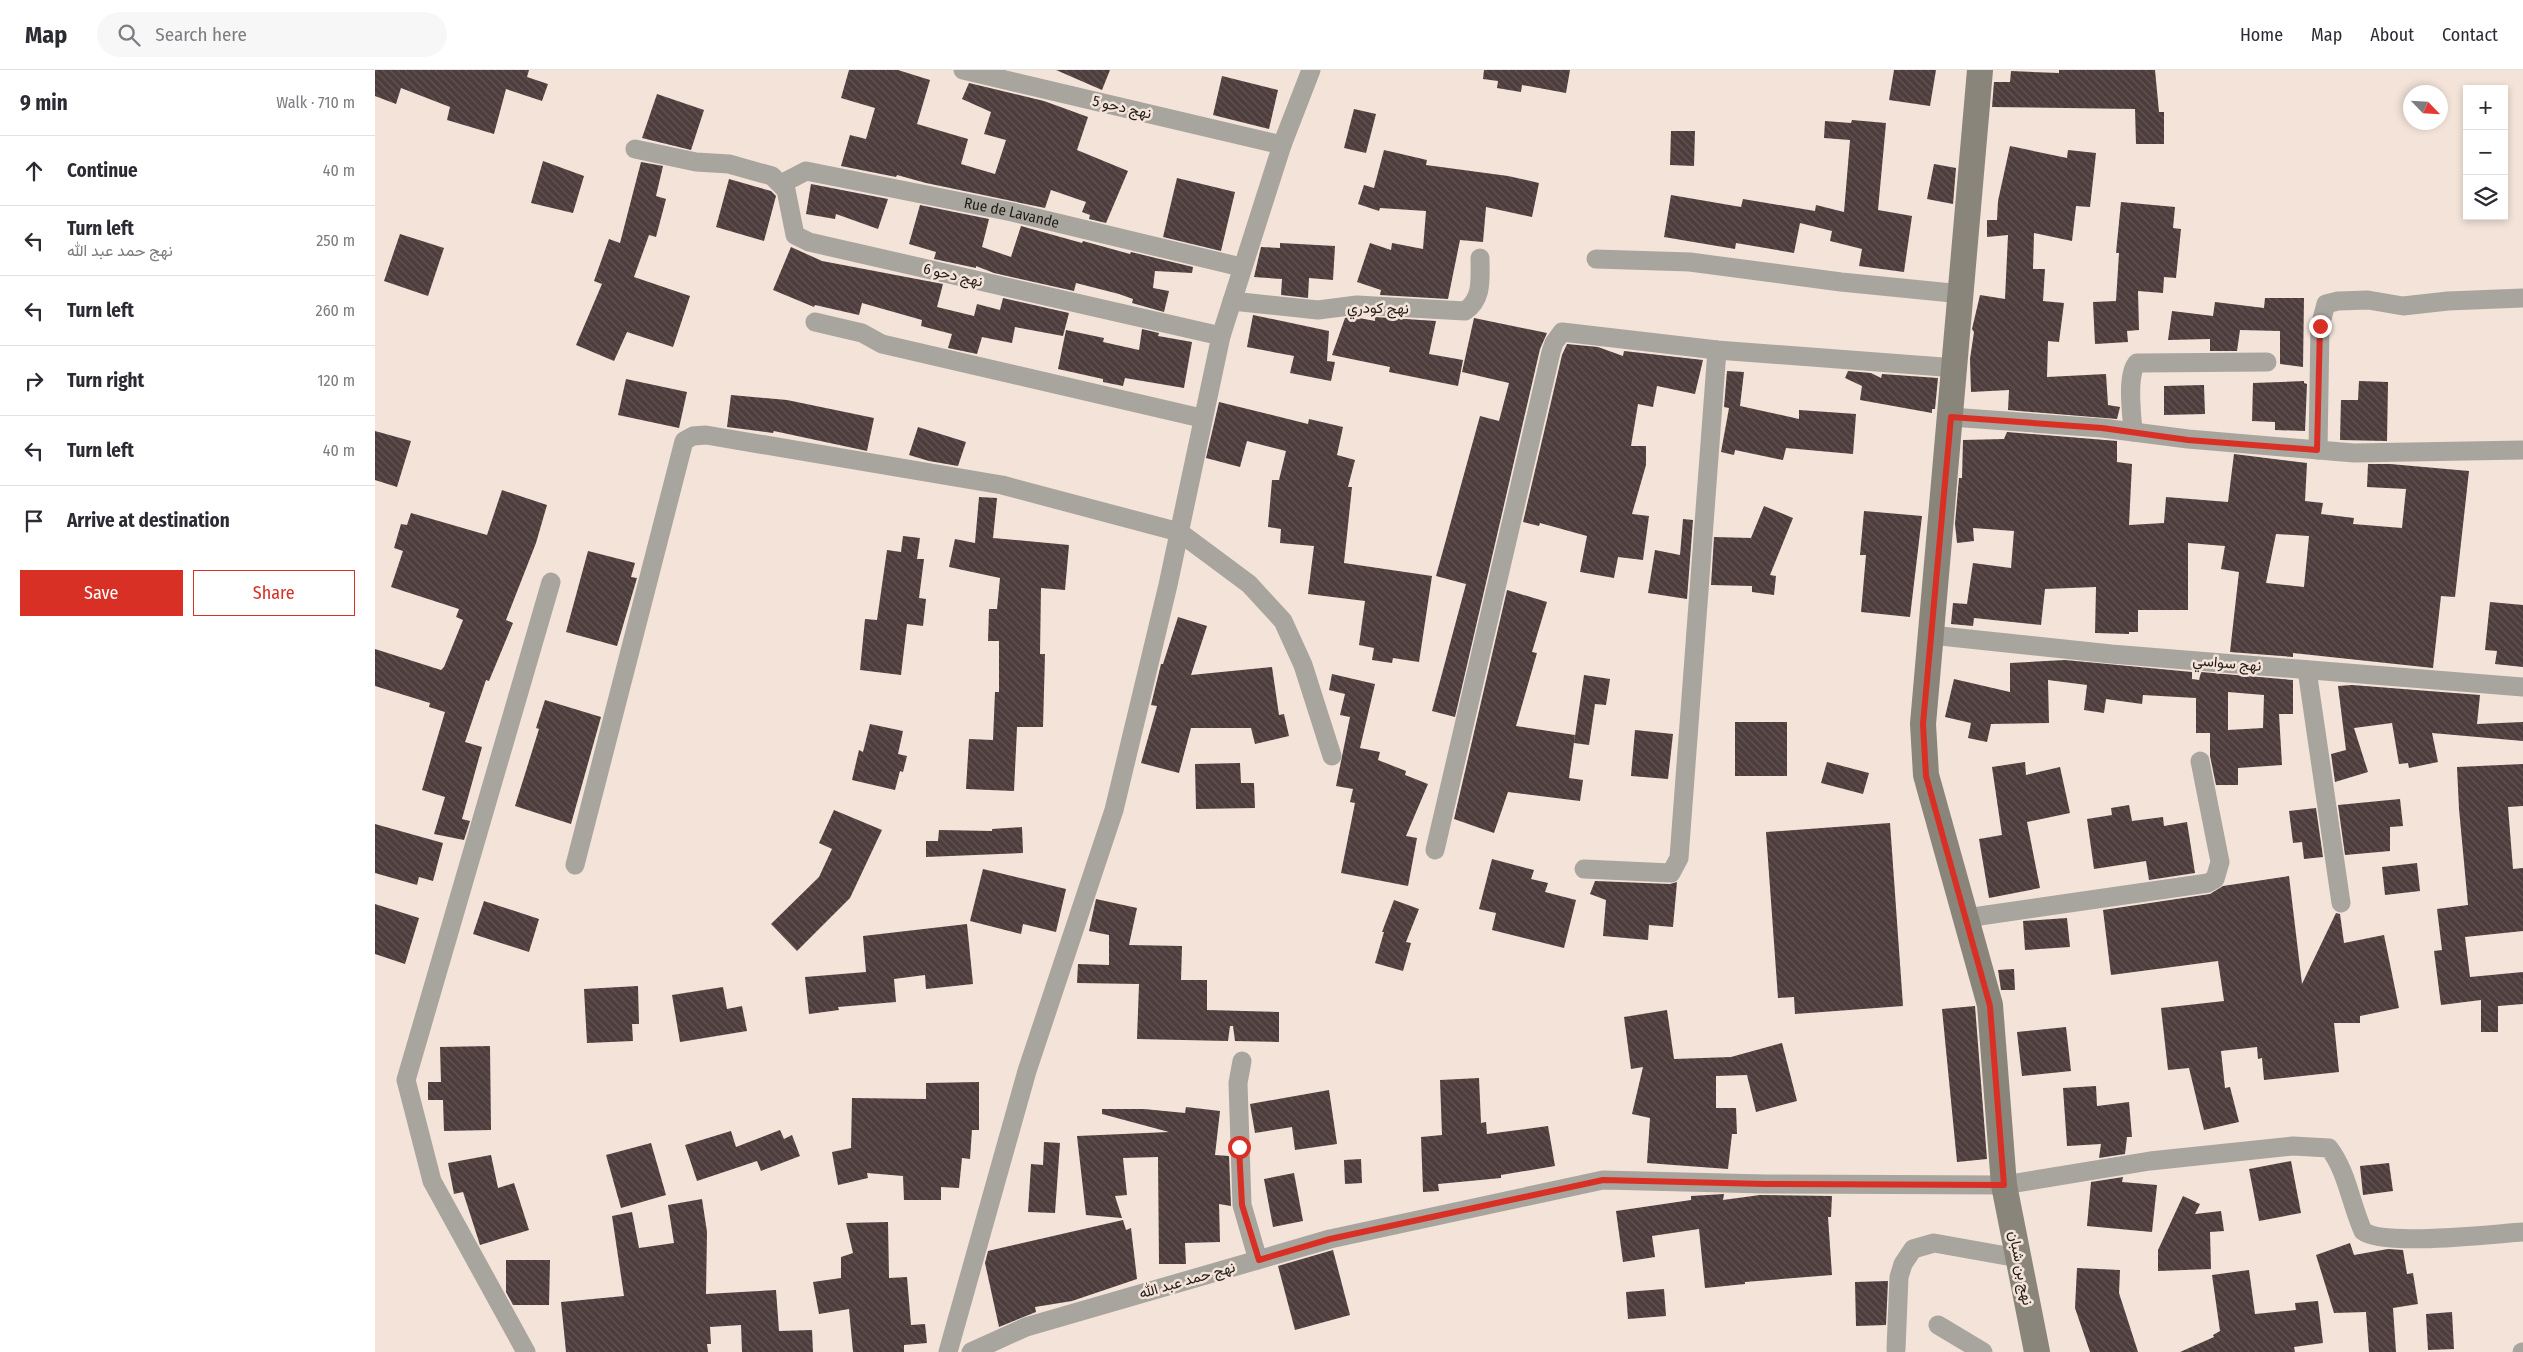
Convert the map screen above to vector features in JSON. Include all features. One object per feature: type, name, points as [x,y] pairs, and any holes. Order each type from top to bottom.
[{"type":"street","name":"نهج دحو 5","points":[[963,70],[1282,145]]},
{"type":"street","points":[[948,1352],[1027,1071],[1115,810],[1179,532],[1201,418],[1221,336],[1241,267],[1282,145],[1311,70]]},
{"type":"street","name":"نهج بن شبان","points":[[1980,70],[1956,368],[1923,724],[1926,776],[1990,1006],[2004,1185],[2037,1352]]},
{"type":"street","points":[[635,149],[696,162],[729,164],[772,176],[781,184]]},
{"type":"street","name":"Rue de Lavande","points":[[781,184],[806,171],[1012,212],[1241,267]]},
{"type":"street","name":"نهج دحو 6","points":[[781,184],[786,190],[795,235],[809,242],[1221,336]]},
{"type":"street","name":"نهج كودري","points":[[1232,301],[1318,310],[1357,305],[1465,312],[1474,305],[1480,290],[1480,258]]},
{"type":"street","points":[[1596,259],[1690,262],[1841,282],[1962,294]]},
{"type":"street","points":[[2317,450],[2320,326],[2326,304],[2337,301],[2368,300],[2403,306],[2448,301],[2523,298]]},
{"type":"street","points":[[815,322],[863,333],[882,344],[1201,418]]},
{"type":"street","points":[[1435,850],[1554,343],[1562,332],[1717,350],[1956,368]]},
{"type":"street","points":[[1584,869],[1671,873],[1679,858],[1717,350]]},
{"type":"street","points":[[2133,432],[2131,384],[2132,369],[2137,363],[2267,362]]},
{"type":"street","points":[[1951,417],[2133,432],[2188,440],[2363,453],[2523,450]]},
{"type":"street","points":[[575,865],[684,441],[693,436],[706,435],[1002,485],[1179,532],[1249,584],[1283,621],[1303,665],[1332,756]]},
{"type":"street","points":[[527,1352],[432,1181],[407,1080],[551,582]]},
{"type":"street","name":"نهج سواسي","points":[[1931,635],[2111,654],[2523,688]]},
{"type":"street","points":[[2307,670],[2341,903]]},
{"type":"street","points":[[1966,918],[2199,885],[2215,879],[2220,862],[2200,761]]},
{"type":"street","points":[[1243,1061],[1238,1083],[1242,1205],[1259,1260]]},
{"type":"street","name":"نهج حمد عبد الله","points":[[971,1352],[1026,1327],[1330,1239],[1603,1180],[1765,1184],[2004,1185],[2160,1160],[2293,1146],[2329,1148],[2335,1156],[2363,1231],[2368,1236],[2394,1240],[2523,1232]]},
{"type":"street","points":[[1896,1348],[1899,1277],[1903,1264],[1913,1249],[1934,1243],[2019,1258]]},
{"type":"street","points":[[1938,1326],[1983,1352]]},
{"type":"building","points":[[375,70],[529,70],[527,77],[548,84],[542,101],[506,89],[494,134],[447,120],[450,107],[401,88],[396,104],[375,96]]},
{"type":"building","points":[[849,70],[898,70],[930,80],[917,124],[968,139],[961,164],[995,174],[1006,140],[984,134],[991,112],[962,99],[969,83],[1044,101],[1088,117],[1077,150],[1128,171],[1106,223],[1089,219],[1090,215],[1082,212],[1086,202],[1051,190],[1045,208],[897,175],[896,177],[841,166],[850,135],[866,139],[875,108],[841,98]]},
{"type":"building","points":[[1056,70],[1110,70],[1102,90]]},
{"type":"building","points":[[1484,70],[1570,70],[1566,93],[1522,85],[1521,92],[1497,88],[1498,81],[1483,79]]},
{"type":"building","points":[[1894,70],[1936,70],[1930,106],[1889,100]]},
{"type":"building","points":[[2059,70],[2155,70],[2159,112],[2164,112],[2164,144],[2136,144],[2135,109],[1992,107],[1994,82],[2010,82],[2011,71],[2059,73]]},
{"type":"building","points":[[1222,76],[1278,90],[1269,129],[1213,115]]},
{"type":"building","points":[[657,94],[704,110],[691,150],[642,138]]},
{"type":"building","points":[[1354,109],[1376,114],[1366,153],[1344,148]]},
{"type":"building","points":[[1852,120],[1886,123],[1878,210],[1912,216],[1904,272],[1859,266],[1862,249],[1830,241],[1832,231],[1800,223],[1794,253],[1736,243],[1735,249],[1664,237],[1671,195],[1741,207],[1743,199],[1815,211],[1816,205],[1844,212],[1850,140],[1824,138],[1825,121],[1851,123]]},
{"type":"building","points":[[1671,131],[1695,131],[1694,166],[1670,165]]},
{"type":"building","points":[[2010,146],[2067,158],[2068,150],[2096,153],[2090,207],[2076,206],[2072,241],[2034,233],[2033,269],[2045,269],[2043,301],[2064,303],[2059,342],[2048,341],[2047,377],[2106,374],[2108,405],[2120,407],[2117,419],[2008,410],[2009,390],[1971,392],[1970,359],[1974,332],[1972,329],[1980,295],[2005,299],[2008,235],[1987,237],[1987,220],[1997,220],[1998,201]]},
{"type":"building","points":[[1384,150],[1427,160],[1426,165],[1508,176],[1539,183],[1532,217],[1486,207],[1483,242],[1460,240],[1448,299],[1380,295],[1381,290],[1357,282],[1370,243],[1391,250],[1392,243],[1423,249],[1426,211],[1380,208],[1379,211],[1358,204],[1364,185],[1374,188]]},
{"type":"building","points":[[543,161],[584,176],[573,213],[531,203]]},
{"type":"building","points":[[641,162],[663,166],[656,196],[666,199],[656,237],[649,235],[634,277],[690,296],[673,347],[627,332],[614,361],[576,345],[602,284],[594,281],[609,239],[620,243]]},
{"type":"building","points":[[1934,164],[1956,168],[1953,204],[1927,199]]},
{"type":"building","points":[[1177,178],[1235,192],[1221,251],[1163,237]]},
{"type":"building","points":[[729,179],[771,191],[776,196],[764,241],[716,227]]},
{"type":"building","points":[[811,184],[888,199],[878,229],[836,214],[835,219],[806,214]]},
{"type":"building","points":[[2121,202],[2175,207],[2173,228],[2181,229],[2176,278],[2164,277],[2163,293],[2138,291],[2139,330],[2127,331],[2128,342],[2095,344],[2093,302],[2116,301],[2119,253],[2116,253]]},
{"type":"building","points":[[920,205],[989,219],[982,247],[1011,257],[1021,226],[1082,243],[1083,241],[1130,254],[1131,252],[1193,267],[1192,273],[1155,271],[1153,288],[1169,291],[1164,312],[1132,303],[1133,299],[1119,294],[1076,283],[1074,291],[994,273],[976,266],[976,268],[934,259],[936,252],[909,244]]},
{"type":"building","points":[[400,234],[444,248],[428,296],[384,281]]},
{"type":"building","points":[[1280,243],[1335,246],[1333,280],[1309,278],[1308,298],[1281,295],[1282,279],[1254,277],[1261,247],[1280,248]]},
{"type":"building","points":[[791,247],[822,261],[943,284],[937,307],[974,316],[977,304],[1000,310],[1003,298],[1069,313],[1063,336],[1015,327],[1012,343],[982,337],[977,354],[948,348],[952,334],[921,326],[922,320],[862,303],[859,315],[815,305],[814,307],[773,290]]},
{"type":"building","points":[[2265,298],[2304,298],[2303,367],[2280,364],[2280,331],[2240,330],[2237,351],[2210,351],[2210,339],[2168,340],[2172,311],[2213,316],[2215,302],[2264,308]]},
{"type":"building","points":[[1253,315],[1329,331],[1327,361],[1335,362],[1331,381],[1290,373],[1294,356],[1247,347]]},
{"type":"building","points":[[1354,317],[1375,321],[1375,317],[1436,321],[1429,354],[1463,360],[1458,386],[1389,372],[1390,367],[1332,355],[1345,318]]},
{"type":"building","points":[[1474,318],[1547,333],[1540,349],[1455,717],[1432,711],[1466,584],[1436,576],[1480,416],[1499,421],[1509,383],[1462,372]]},
{"type":"building","points":[[1142,329],[1159,333],[1158,336],[1192,342],[1184,388],[1125,378],[1123,386],[1103,382],[1103,379],[1058,369],[1066,330],[1104,338],[1103,342],[1139,350]]},
{"type":"building","points":[[1567,344],[1598,347],[1623,356],[1624,351],[1703,360],[1695,394],[1657,386],[1653,407],[1638,404],[1631,446],[1646,446],[1646,465],[1632,514],[1649,516],[1643,560],[1618,557],[1614,578],[1580,572],[1587,536],[1540,523],[1539,526],[1523,522],[1562,355]]},
{"type":"building","points":[[1727,371],[1744,372],[1740,406],[1799,419],[1799,410],[1856,414],[1853,454],[1786,448],[1783,460],[1735,450],[1734,455],[1721,452],[1729,408],[1724,407]]},
{"type":"building","points":[[1848,371],[1871,373],[1881,378],[1882,374],[1938,378],[1935,409],[1932,409],[1932,413],[1860,400],[1862,386],[1845,378]]},
{"type":"building","points":[[626,379],[687,392],[679,428],[618,415]]},
{"type":"building","points":[[2304,381],[2307,384],[2305,431],[2275,430],[2275,422],[2252,421],[2253,383]]},
{"type":"building","points":[[2359,381],[2388,382],[2387,441],[2340,440],[2341,400],[2358,400]]},
{"type":"building","points":[[2204,385],[2205,414],[2164,415],[2164,386]]},
{"type":"building","points":[[731,395],[787,400],[874,418],[867,451],[774,431],[773,433],[727,427]]},
{"type":"building","points":[[1219,402],[1308,424],[1309,419],[1343,427],[1337,455],[1355,460],[1348,487],[1352,487],[1344,563],[1432,576],[1419,662],[1393,658],[1392,663],[1372,660],[1374,648],[1359,645],[1365,601],[1308,594],[1314,546],[1280,543],[1281,529],[1268,527],[1272,480],[1279,480],[1286,451],[1247,441],[1240,467],[1206,458]]},
{"type":"building","points":[[918,427],[966,442],[958,466],[909,455]]},
{"type":"building","points":[[375,431],[411,441],[397,487],[375,480]]},
{"type":"building","points":[[2007,432],[2117,441],[2117,462],[2132,464],[2129,525],[2164,523],[2166,497],[2228,502],[2234,454],[2307,463],[2305,501],[2323,503],[2321,514],[2354,518],[2353,524],[2402,528],[2406,489],[2367,487],[2368,464],[2390,464],[2469,471],[2455,597],[2441,596],[2433,668],[2293,653],[2293,657],[2230,652],[2239,572],[2221,569],[2225,546],[2188,543],[2188,610],[2138,610],[2138,632],[2129,632],[2129,634],[2095,633],[2096,587],[2045,589],[2041,625],[1974,618],[1973,626],[1951,624],[1953,603],[1967,604],[1973,563],[2011,568],[2014,531],[1973,528],[1974,541],[1957,543],[1955,524],[1959,478],[1962,478],[1963,440],[2004,439]],"holes":[[[2276,534],[2309,536],[2304,587],[2266,583]]]},
{"type":"building","points":[[502,490],[547,505],[536,543],[506,620],[513,623],[489,681],[486,680],[465,742],[482,747],[462,819],[470,821],[464,840],[434,834],[445,797],[422,790],[445,712],[429,707],[430,703],[375,686],[375,649],[441,670],[444,667],[463,620],[456,617],[459,609],[391,587],[403,551],[394,548],[401,524],[407,525],[411,513],[487,535]]},
{"type":"building","points":[[979,497],[997,498],[993,538],[1069,545],[1065,590],[1041,588],[1040,654],[1045,654],[1043,727],[1017,727],[1014,791],[966,789],[969,739],[993,740],[995,692],[999,692],[999,641],[988,641],[989,609],[997,609],[1000,578],[949,567],[955,539],[975,543]]},
{"type":"building","points":[[1764,506],[1793,518],[1770,575],[1776,576],[1774,595],[1752,592],[1752,586],[1711,585],[1714,537],[1751,538]]},
{"type":"building","points":[[1864,511],[1922,516],[1910,617],[1861,612],[1866,555],[1860,555]]},
{"type":"building","points":[[1683,519],[1693,520],[1687,599],[1648,593],[1655,550],[1680,555]]},
{"type":"building","points":[[903,536],[920,538],[917,559],[924,559],[919,598],[926,599],[923,626],[907,624],[901,675],[860,670],[865,619],[877,620],[887,550],[901,552]]},
{"type":"building","points":[[588,551],[635,563],[631,577],[637,578],[617,646],[566,632]]},
{"type":"building","points":[[1507,590],[1547,602],[1532,652],[1537,653],[1516,726],[1575,735],[1569,778],[1583,780],[1580,801],[1508,792],[1494,833],[1454,819]]},
{"type":"building","points":[[2490,602],[2523,605],[2523,667],[2495,664],[2497,651],[2485,650]]},
{"type":"building","points":[[1178,617],[1207,626],[1191,675],[1272,667],[1279,715],[1284,714],[1289,736],[1255,744],[1251,728],[1191,728],[1179,773],[1141,763],[1157,706],[1151,705],[1161,664],[1163,664]]},
{"type":"building","points":[[2065,660],[2192,672],[2192,679],[2199,680],[2201,672],[2293,680],[2293,714],[2279,714],[2282,765],[2238,768],[2238,785],[2216,785],[2210,756],[2210,733],[2196,733],[2196,698],[2143,695],[2142,704],[2106,699],[2104,713],[2084,710],[2087,685],[2048,680],[2049,723],[1991,724],[1987,742],[1968,738],[1971,723],[1945,717],[1954,679],[2010,692],[2010,663]],"holes":[[[2228,692],[2264,695],[2263,728],[2228,730]]]},
{"type":"building","points":[[1332,674],[1375,684],[1360,748],[1380,752],[1378,760],[1406,771],[1405,775],[1428,784],[1406,836],[1417,838],[1408,886],[1341,873],[1355,803],[1350,802],[1353,789],[1336,786],[1350,717],[1340,715],[1345,694],[1329,690]]},
{"type":"building","points":[[1584,675],[1610,679],[1606,705],[1595,704],[1589,745],[1574,743]]},
{"type":"building","points":[[2352,685],[2480,695],[2477,724],[2523,722],[2523,741],[2432,733],[2438,762],[2409,768],[2408,763],[2399,764],[2392,723],[2354,728],[2368,772],[2335,782],[2331,754],[2346,750],[2338,686]]},
{"type":"building","points":[[545,700],[601,717],[571,824],[515,806],[539,729],[536,728]]},
{"type":"building","points":[[1735,722],[1787,722],[1787,776],[1735,776]]},
{"type":"building","points":[[870,724],[903,731],[898,754],[907,756],[903,772],[900,771],[895,790],[852,780],[859,750],[863,752]]},
{"type":"building","points":[[1635,730],[1673,734],[1668,779],[1631,776]]},
{"type":"building","points":[[1827,762],[1869,773],[1863,794],[1821,783]]},
{"type":"building","points":[[2025,762],[2026,775],[2060,767],[2070,813],[2027,822],[2040,888],[1989,898],[1979,839],[2002,835],[1992,767]]},
{"type":"building","points":[[1240,763],[1241,783],[1254,783],[1255,808],[1196,809],[1195,764]]},
{"type":"building","points":[[2523,764],[2523,806],[2508,807],[2513,869],[2523,868],[2523,931],[2465,937],[2470,977],[2523,972],[2523,1004],[2498,1006],[2498,1032],[2481,1032],[2481,1000],[2441,1005],[2434,951],[2442,950],[2437,909],[2468,905],[2457,767]]},
{"type":"building","points":[[2400,799],[2403,826],[2390,827],[2390,851],[2345,855],[2338,805]]},
{"type":"building","points":[[2129,805],[2132,821],[2163,817],[2164,826],[2187,822],[2195,873],[2149,880],[2146,861],[2094,869],[2087,819],[2112,815],[2111,808]]},
{"type":"building","points":[[2316,808],[2323,857],[2304,859],[2302,842],[2293,843],[2289,811]]},
{"type":"building","points":[[834,810],[882,830],[850,898],[797,951],[771,924],[819,877],[832,849],[819,843]]},
{"type":"building","points":[[1890,823],[1903,1006],[1795,1014],[1794,997],[1778,998],[1766,832]]},
{"type":"building","points":[[375,824],[443,843],[433,881],[419,877],[417,885],[375,873]]},
{"type":"building","points":[[1022,827],[1023,853],[926,857],[926,841],[938,841],[939,830],[992,831],[992,829]]},
{"type":"building","points":[[1492,859],[1534,870],[1531,879],[1548,883],[1545,892],[1576,900],[1564,948],[1492,930],[1496,913],[1479,909]]},
{"type":"building","points":[[2417,863],[2420,891],[2385,895],[2382,867]]},
{"type":"building","points":[[983,869],[1066,889],[1056,932],[1023,924],[1021,934],[970,921]]},
{"type":"building","points":[[2289,876],[2302,984],[2336,913],[2340,914],[2344,943],[2384,935],[2399,1008],[2360,1016],[2360,1023],[2334,1023],[2339,1072],[2264,1080],[2262,1058],[2258,1059],[2257,1047],[2221,1051],[2225,1088],[2230,1087],[2239,1122],[2204,1130],[2189,1068],[2168,1070],[2161,1008],[2224,1001],[2218,961],[2111,975],[2103,910],[2210,894],[2223,886]]},
{"type":"building","points":[[1595,881],[1670,884],[1677,882],[1673,927],[1649,925],[1648,940],[1603,936],[1606,900],[1590,894]]},
{"type":"building","points":[[1096,899],[1137,908],[1129,945],[1182,946],[1181,980],[1207,980],[1207,1010],[1279,1012],[1279,1042],[1235,1041],[1233,1026],[1230,1026],[1228,1041],[1137,1039],[1139,984],[1077,983],[1078,964],[1109,965],[1109,935],[1089,931]]},
{"type":"building","points":[[1394,900],[1419,909],[1406,942],[1411,943],[1403,971],[1375,963],[1384,932],[1382,932]]},
{"type":"building","points":[[484,901],[539,919],[529,952],[473,934]]},
{"type":"building","points":[[375,904],[419,918],[405,964],[375,954]]},
{"type":"building","points":[[2067,918],[2070,947],[2025,950],[2023,921]]},
{"type":"building","points":[[967,924],[973,984],[926,989],[925,975],[894,979],[896,1002],[838,1007],[839,1010],[809,1014],[805,977],[866,972],[863,936]]},
{"type":"building","points":[[2014,969],[2015,990],[2001,990],[1998,970]]},
{"type":"building","points":[[638,986],[639,1024],[632,1024],[633,1041],[587,1043],[584,989]]},
{"type":"building","points":[[723,987],[727,1009],[742,1006],[747,1031],[680,1042],[672,995]]},
{"type":"building","points":[[1975,1006],[1987,1159],[1957,1162],[1942,1009]]},
{"type":"building","points":[[1667,1010],[1674,1059],[1731,1057],[1782,1043],[1797,1101],[1756,1112],[1747,1075],[1716,1076],[1716,1108],[1736,1108],[1737,1134],[1732,1134],[1728,1169],[1647,1163],[1650,1118],[1632,1114],[1643,1067],[1631,1069],[1624,1017]]},
{"type":"building","points":[[2066,1027],[2071,1071],[2022,1076],[2017,1032]]},
{"type":"building","points":[[490,1046],[491,1130],[444,1131],[443,1100],[428,1100],[428,1082],[441,1082],[440,1047]]},
{"type":"building","points":[[1479,1078],[1481,1123],[1486,1122],[1487,1134],[1548,1126],[1555,1166],[1501,1175],[1501,1178],[1438,1184],[1439,1191],[1423,1192],[1421,1137],[1442,1135],[1440,1080]]},
{"type":"building","points":[[979,1082],[979,1130],[972,1130],[970,1159],[962,1158],[959,1188],[941,1187],[941,1200],[904,1200],[903,1176],[867,1173],[868,1178],[838,1185],[832,1152],[851,1148],[852,1098],[926,1099],[926,1083]]},
{"type":"building","points":[[2096,1086],[2097,1106],[2129,1102],[2132,1137],[2127,1137],[2125,1154],[2099,1158],[2101,1144],[2067,1146],[2063,1088]]},
{"type":"building","points":[[1329,1090],[1337,1144],[1295,1150],[1292,1127],[1255,1133],[1250,1104]]},
{"type":"building","points":[[1186,1107],[1220,1111],[1215,1155],[1229,1156],[1231,1206],[1219,1204],[1220,1242],[1185,1243],[1186,1264],[1159,1264],[1158,1157],[1123,1158],[1127,1195],[1115,1196],[1122,1218],[1086,1215],[1077,1136],[1169,1132],[1102,1114],[1102,1109],[1144,1109],[1185,1113]]},
{"type":"building","points":[[780,1130],[784,1139],[792,1135],[800,1156],[761,1171],[757,1161],[697,1181],[685,1145],[731,1131],[736,1147]]},
{"type":"building","points":[[1044,1142],[1060,1143],[1055,1213],[1028,1212],[1031,1164],[1043,1165]]},
{"type":"building","points":[[651,1143],[666,1195],[621,1208],[606,1155]]},
{"type":"building","points":[[491,1155],[498,1188],[514,1183],[529,1230],[480,1245],[463,1192],[454,1194],[448,1163]]},
{"type":"building","points":[[1361,1159],[1362,1183],[1345,1184],[1344,1160]]},
{"type":"building","points":[[2291,1161],[2301,1213],[2259,1221],[2249,1169]]},
{"type":"building","points":[[2389,1163],[2393,1191],[2363,1195],[2360,1166]]},
{"type":"building","points":[[1294,1173],[1303,1221],[1273,1227],[1264,1179]]},
{"type":"building","points":[[2123,1177],[2122,1182],[2157,1185],[2152,1232],[2087,1226],[2091,1182]]},
{"type":"building","points":[[1724,1194],[1723,1200],[1760,1195],[1832,1196],[1831,1217],[1828,1217],[1832,1275],[1745,1282],[1745,1284],[1705,1288],[1699,1229],[1652,1236],[1655,1257],[1623,1262],[1616,1211],[1691,1200],[1691,1196]]},
{"type":"building","points":[[2183,1196],[2200,1204],[2195,1214],[2221,1211],[2224,1231],[2210,1232],[2211,1269],[2158,1271],[2158,1250]]},
{"type":"building","points":[[702,1199],[707,1232],[706,1294],[776,1290],[779,1331],[812,1330],[813,1352],[742,1352],[741,1325],[710,1327],[711,1344],[707,1344],[708,1352],[566,1352],[561,1302],[624,1296],[612,1216],[632,1212],[639,1248],[674,1243],[668,1205]]},
{"type":"building","points":[[1123,1220],[1126,1230],[1131,1228],[1137,1279],[1072,1301],[1035,1307],[1036,1312],[999,1327],[985,1263],[988,1251]]},
{"type":"building","points":[[888,1222],[889,1278],[907,1277],[911,1325],[925,1324],[927,1343],[904,1345],[904,1352],[853,1352],[849,1309],[819,1314],[813,1282],[841,1278],[841,1257],[853,1253],[846,1223]]},
{"type":"building","points":[[2350,1243],[2354,1255],[2388,1249],[2403,1250],[2407,1274],[2413,1273],[2418,1304],[2393,1308],[2396,1352],[2369,1352],[2366,1312],[2334,1313],[2316,1255]]},
{"type":"building","points":[[1333,1250],[1350,1315],[1295,1330],[1278,1266]]},
{"type":"building","points":[[506,1260],[550,1260],[549,1305],[513,1305],[506,1292]]},
{"type":"building","points":[[2077,1268],[2120,1270],[2119,1293],[2138,1352],[2090,1352],[2075,1308]]},
{"type":"building","points":[[2249,1270],[2255,1314],[2296,1310],[2295,1303],[2318,1301],[2323,1343],[2294,1347],[2295,1352],[2180,1352],[2214,1337],[2213,1335],[2220,1331],[2212,1275]]},
{"type":"building","points":[[1888,1281],[1886,1325],[1856,1326],[1855,1282]]},
{"type":"building","points":[[1664,1289],[1666,1316],[1628,1319],[1626,1292]]},
{"type":"building","points":[[2452,1312],[2454,1349],[2428,1350],[2426,1314]]},
{"type":"route","points":[[1239,1147],[1242,1205],[1259,1260],[1330,1239],[1603,1180],[1765,1184],[2004,1185],[1990,1006],[1926,776],[1923,724],[1951,417],[2102,428],[2188,440],[2317,450],[2320,326]]}]
